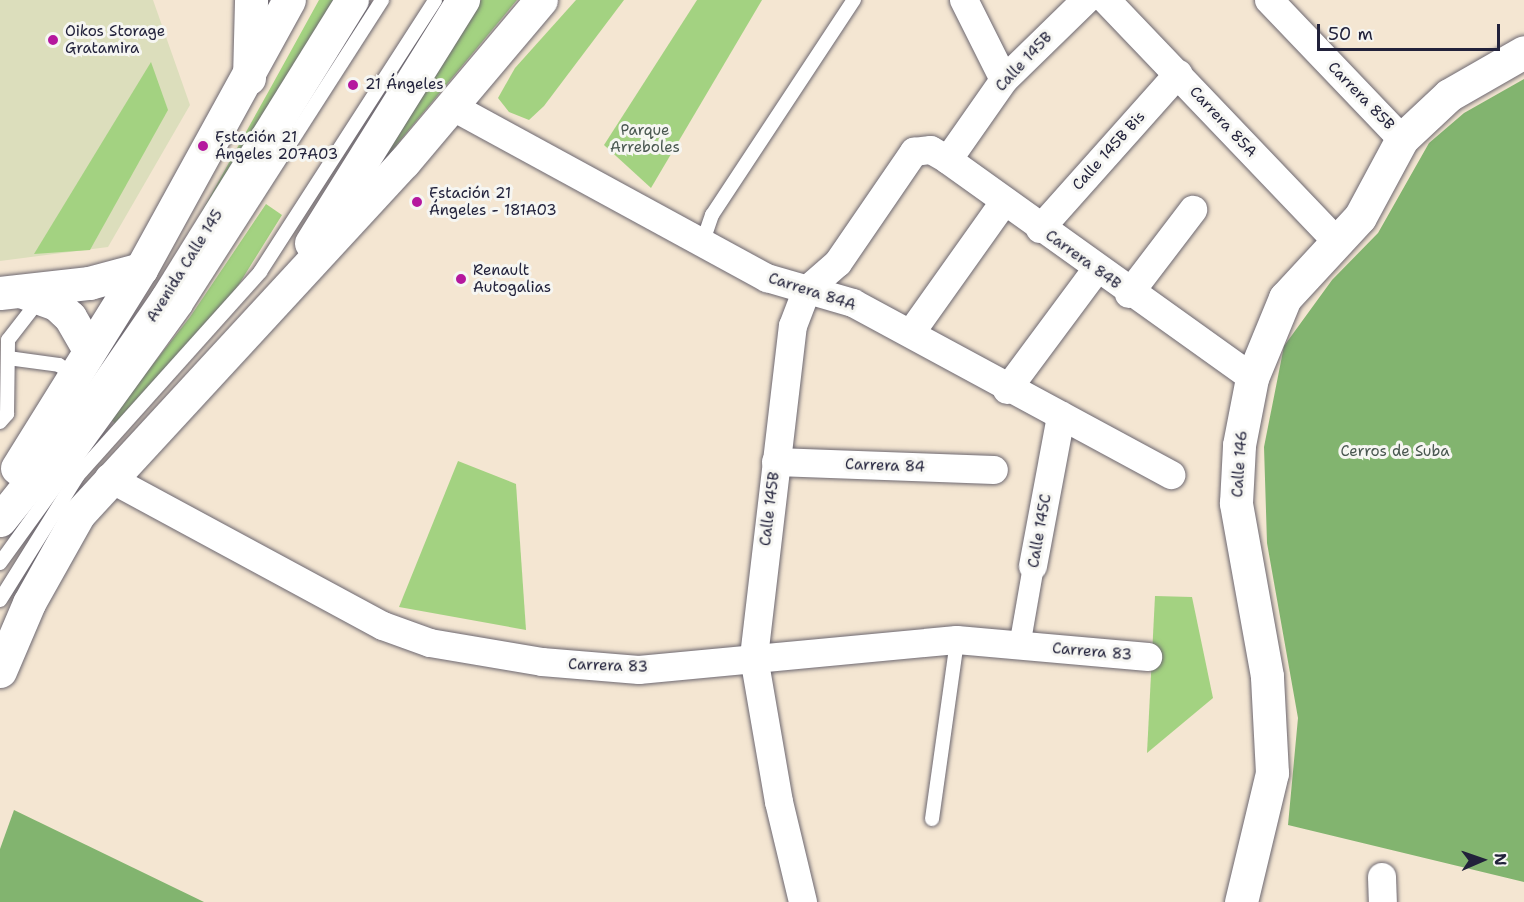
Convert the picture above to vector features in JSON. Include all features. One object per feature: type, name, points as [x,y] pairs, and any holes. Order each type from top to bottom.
[{"type":"main road","points":[[249,78],[251,0]]},
{"type":"main road","points":[[0,500],[81,363],[141,269],[249,78],[289,0]]},
{"type":"main road","name":"Avenida Calle 145","points":[[0,520],[98,399],[167,298],[352,0]]},
{"type":"main road","points":[[262,313],[463,0]]},
{"type":"main road","points":[[0,671],[62,541],[109,478],[453,107],[541,0]]},
{"type":"main road","points":[[1402,139],[1449,95],[1524,52]]},
{"type":"main road","name":"Calle 146","points":[[1241,902],[1272,773],[1268,686],[1236,503],[1239,445],[1252,378],[1286,298],[1339,244],[1375,193],[1402,139]]},
{"type":"main road","points":[[21,294],[112,279],[141,269]]},
{"type":"main road","points":[[21,294],[70,317],[81,363]]},
{"type":"street","points":[[964,0],[1004,80]]},
{"type":"street","name":"Calle 145B","points":[[948,160],[1004,80],[1086,0]]},
{"type":"street","name":"Carrera 85A","points":[[1106,0],[1339,244]]},
{"type":"street","name":"Carrera 85B","points":[[1269,0],[1402,139]]},
{"type":"street","name":"Calle 145B Bis","points":[[1040,229],[1178,74]]},
{"type":"street","name":"Carrera 84A","points":[[453,107],[703,241],[767,278],[853,303],[911,333],[1007,390],[1061,416],[1171,476]]},
{"type":"street","name":"Carrera 84B","points":[[914,152],[931,150],[948,160],[1129,294],[1252,378]]},
{"type":"street","name":"Calle 145B","points":[[803,902],[778,802],[754,657],[793,326],[807,290],[838,263],[914,152]]},
{"type":"street","points":[[911,333],[1004,202]]},
{"type":"street","points":[[1129,294],[1193,210]]},
{"type":"street","points":[[1007,390],[1096,270]]},
{"type":"street","name":"Calle 145C","points":[[1019,646],[1061,416]]},
{"type":"street","name":"Carrera 84","points":[[776,462],[994,470]]},
{"type":"street","name":"Carrera 83","points":[[109,478],[302,586],[383,626],[430,643],[542,662],[639,670],[754,657],[957,640],[1148,657]]},
{"type":"lane","points":[[0,563],[185,307],[382,0]]},
{"type":"lane","points":[[0,600],[78,475],[260,272],[435,0]]},
{"type":"lane","points":[[703,241],[712,214],[854,0]]},
{"type":"lane","points":[[0,422],[7,414],[8,358],[21,294]]},
{"type":"lane","points":[[8,358],[81,363]]},
{"type":"lane","points":[[59,479],[98,399]]},
{"type":"lane","points":[[932,819],[957,640]]},
{"type":"shaded area","points":[[0,0],[153,0],[190,105],[108,247],[0,261]]},
{"type":"green space","points":[[319,0],[340,0],[157,292],[271,87]]},
{"type":"green space","points":[[481,0],[517,0],[367,180]]},
{"type":"green space","points":[[576,0],[624,0],[544,106],[529,120],[509,112],[498,98],[515,68]]},
{"type":"green space","name":"Parque Arreboles","points":[[697,0],[762,0],[651,188],[604,145]]},
{"type":"green space","points":[[151,62],[168,110],[90,250],[34,254]]},
{"type":"green space","name":"Cerros de Suba","points":[[1524,79],[1524,882],[1288,825],[1298,718],[1267,543],[1264,447],[1284,346],[1332,280],[1378,233],[1429,143],[1464,113]]},
{"type":"green space","points":[[266,204],[282,215],[236,289],[116,424],[110,419],[190,317]]},
{"type":"green space","points":[[458,461],[516,484],[526,630],[399,607]]},
{"type":"green space","points":[[1155,596],[1192,597],[1213,698],[1147,753]]},
{"type":"green space","points":[[14,810],[204,902],[0,902],[0,849]]},
{"type":"place","name":"Oikos Storage Gratamira","points":[[53,40]]},
{"type":"place","name":"21 Ángeles","points":[[353,85]]},
{"type":"place","name":"Estación 21 Ángeles 207A03","points":[[203,146]]},
{"type":"place","name":"Estación 21 Ángeles - 181A03","points":[[417,202]]},
{"type":"place","name":"Renault Autogalias","points":[[461,279]]}]
